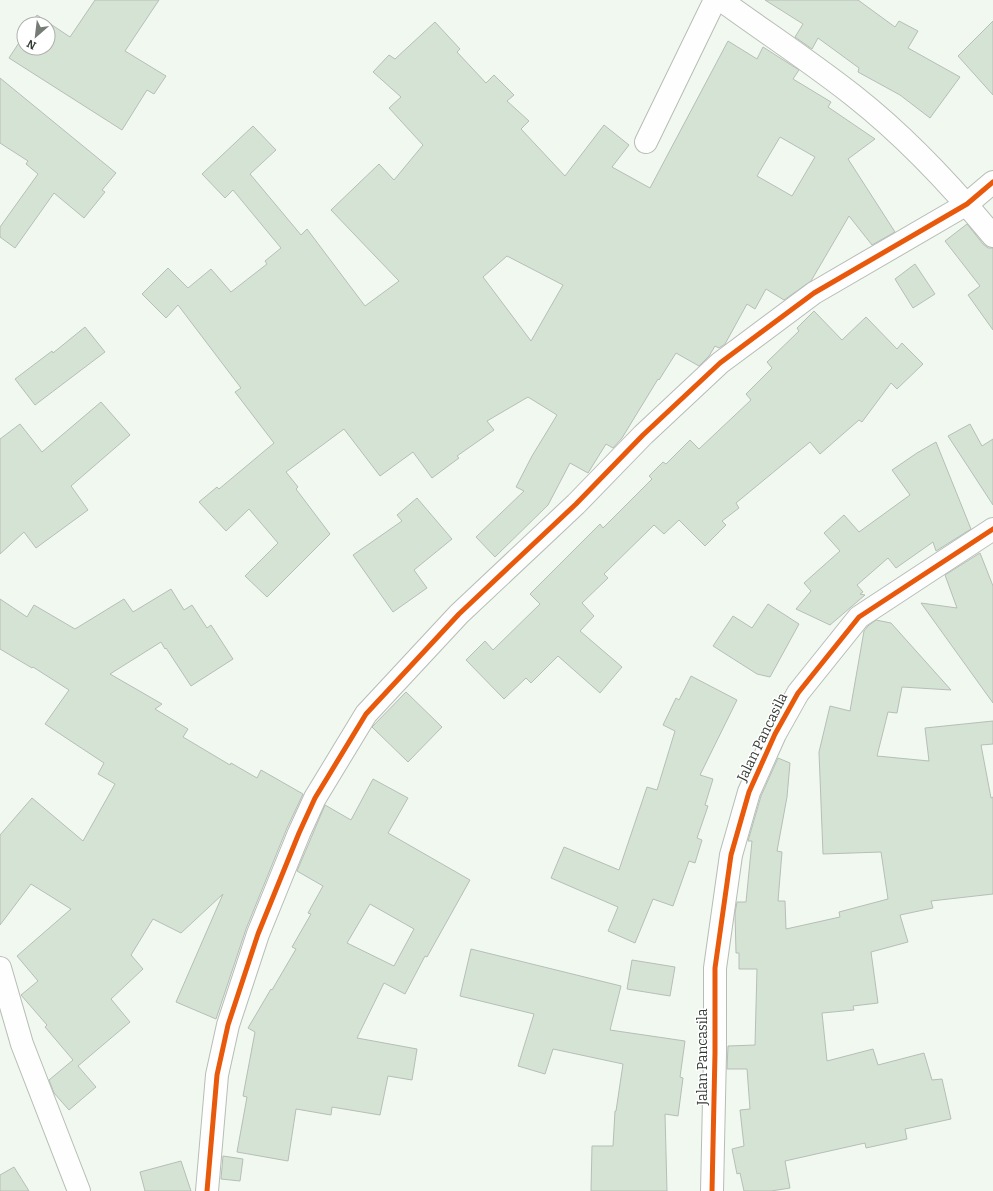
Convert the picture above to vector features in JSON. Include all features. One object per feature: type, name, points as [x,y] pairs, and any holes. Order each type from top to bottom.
[{"type":"street","points":[[646,142],[715,0]]},
{"type":"street","points":[[721,0],[854,96],[922,156],[967,204],[993,236]]},
{"type":"street","points":[[207,1191],[217,1075],[228,1025],[258,934],[299,833],[315,798],[366,714],[459,614],[576,504],[643,435],[720,363],[814,293],[967,204],[993,182]]},
{"type":"street","name":"Jalan Pancasila","points":[[712,1191],[715,968],[731,856],[749,792],[775,734],[798,693],[859,617],[993,529]]},
{"type":"street","points":[[0,968],[22,1044],[79,1191]]},
{"type":"building","points":[[95,0],[159,0],[125,51],[166,76],[154,94],[147,90],[122,130],[9,58],[16,47],[16,56],[56,56],[56,28],[70,37]]},
{"type":"building","points":[[765,0],[858,0],[895,27],[899,21],[918,31],[908,48],[960,77],[930,118],[900,95],[858,72],[859,68],[818,38],[812,49],[795,37],[803,24]]},
{"type":"building","points":[[993,21],[993,95],[958,56]]},
{"type":"building","points":[[435,22],[460,49],[457,52],[486,83],[494,75],[514,95],[507,101],[529,121],[521,129],[565,176],[604,125],[629,145],[612,167],[650,188],[728,41],[757,59],[763,47],[799,70],[793,79],[831,102],[828,107],[875,139],[848,159],[895,232],[872,245],[849,216],[811,281],[784,300],[766,289],[755,309],[747,304],[725,344],[719,348],[715,346],[709,356],[699,366],[676,353],[659,380],[658,379],[622,438],[613,448],[606,444],[588,473],[570,463],[548,505],[495,557],[476,537],[524,491],[516,487],[532,456],[557,415],[528,397],[487,421],[494,430],[457,456],[459,458],[432,478],[413,452],[380,476],[344,429],[286,472],[298,487],[296,489],[330,534],[267,597],[245,576],[278,543],[249,509],[226,531],[199,502],[217,487],[219,489],[274,443],[235,392],[241,388],[178,305],[166,318],[142,294],[168,268],[188,288],[211,269],[231,292],[267,264],[265,261],[281,248],[233,190],[225,198],[202,174],[253,126],[276,150],[250,174],[301,235],[307,229],[365,306],[399,281],[331,210],[379,164],[394,180],[423,145],[389,108],[401,97],[373,72],[389,55],[395,59]],"holes":[[[780,137],[815,157],[792,196],[757,176]],[[507,256],[563,285],[531,341],[483,277]]]},
{"type":"building","points":[[0,78],[116,173],[102,190],[105,192],[84,218],[54,193],[15,248],[0,237],[0,227],[38,174],[26,164],[28,161],[0,143]]},
{"type":"building","points":[[967,224],[983,244],[988,248],[993,248],[993,330],[968,295],[980,286],[945,241]]},
{"type":"building","points":[[915,264],[935,294],[913,308],[895,279]]},
{"type":"building","points":[[814,311],[842,340],[866,317],[897,349],[902,343],[923,364],[897,389],[891,383],[862,422],[859,420],[820,454],[810,442],[736,503],[739,508],[722,521],[726,525],[705,546],[679,520],[664,534],[654,525],[604,574],[608,578],[582,603],[594,616],[580,631],[622,667],[600,693],[558,656],[531,683],[526,678],[504,699],[466,660],[485,641],[493,650],[540,604],[530,594],[600,524],[603,528],[652,479],[649,476],[663,462],[666,464],[690,440],[699,449],[751,400],[746,394],[772,368],[767,362],[799,331],[797,328]]},
{"type":"building","points":[[85,327],[105,352],[35,405],[15,379],[52,351],[53,353]]},
{"type":"building","points":[[101,402],[130,435],[71,486],[88,510],[36,548],[24,532],[0,554],[0,439],[20,424],[42,452]]},
{"type":"building","points":[[970,424],[982,446],[993,439],[993,505],[948,436]]},
{"type":"building","points":[[936,442],[971,529],[936,551],[933,542],[896,568],[888,558],[857,585],[863,592],[860,594],[865,595],[830,625],[796,609],[811,591],[804,583],[840,551],[824,533],[844,515],[859,532],[910,495],[892,470]]},
{"type":"building","points":[[417,498],[452,539],[414,570],[427,588],[393,612],[353,555],[402,521],[397,515]]},
{"type":"building","points":[[980,553],[993,586],[993,703],[921,603],[957,608],[945,575]]},
{"type":"building","points":[[171,589],[184,610],[192,605],[207,628],[211,625],[233,659],[191,686],[161,642],[110,674],[162,704],[155,709],[188,729],[183,737],[230,765],[231,763],[257,778],[261,770],[303,794],[287,828],[246,929],[216,1019],[176,1002],[223,894],[181,933],[153,919],[131,955],[143,969],[111,999],[130,1022],[78,1066],[96,1087],[69,1110],[54,1093],[49,1080],[73,1060],[45,1027],[47,1025],[21,995],[38,981],[17,956],[71,909],[31,884],[0,925],[0,835],[32,798],[83,841],[115,784],[98,774],[104,763],[45,724],[69,690],[33,667],[32,668],[0,649],[0,599],[27,617],[34,605],[75,629],[124,599],[133,612]]},
{"type":"building","points":[[768,604],[799,624],[770,677],[757,674],[713,646],[733,616],[752,628]]},
{"type":"building","points":[[876,620],[891,623],[951,690],[902,687],[897,713],[888,712],[877,756],[929,761],[925,728],[993,721],[993,744],[981,745],[991,798],[993,797],[993,894],[931,901],[933,908],[900,915],[908,942],[871,952],[878,1003],[853,1006],[854,1010],[822,1013],[827,1061],[873,1049],[878,1065],[924,1053],[932,1080],[942,1079],[951,1119],[905,1129],[907,1139],[866,1148],[865,1143],[785,1161],[790,1188],[771,1191],[744,1191],[740,1173],[737,1174],[732,1149],[744,1146],[740,1110],[750,1109],[747,1069],[727,1069],[728,1046],[755,1045],[757,969],[739,969],[739,953],[736,953],[735,913],[737,902],[746,902],[752,841],[748,841],[761,796],[778,758],[790,763],[787,797],[777,851],[782,852],[778,901],[785,901],[786,929],[840,917],[839,912],[888,899],[881,852],[823,854],[819,752],[830,706],[850,711],[864,631]]},
{"type":"building","points":[[691,676],[737,700],[700,775],[713,779],[705,805],[708,806],[697,838],[702,840],[695,863],[689,861],[673,906],[653,899],[635,943],[608,931],[618,907],[551,878],[564,847],[619,870],[647,787],[657,790],[675,731],[663,725],[676,698],[679,700]]},
{"type":"building","points":[[406,692],[442,727],[408,762],[372,727]]},
{"type":"building","points":[[373,779],[408,798],[388,833],[470,880],[427,957],[425,956],[405,994],[384,983],[357,1038],[417,1049],[412,1080],[388,1076],[380,1115],[332,1107],[331,1115],[296,1109],[288,1161],[237,1152],[247,1097],[243,1096],[255,1032],[248,1028],[296,949],[292,947],[311,914],[308,913],[323,886],[297,871],[325,805],[351,820]],"holes":[[[370,904],[414,929],[394,966],[347,943]]]},
{"type":"building","points":[[471,949],[621,986],[610,1030],[685,1041],[680,1077],[683,1078],[678,1116],[665,1114],[667,1191],[591,1191],[592,1146],[613,1146],[615,1111],[623,1064],[553,1049],[545,1074],[518,1066],[534,1014],[460,996]]},
{"type":"building","points":[[632,960],[675,967],[670,996],[627,989]]},
{"type":"building","points":[[223,1156],[243,1159],[240,1181],[221,1179]]},
{"type":"building","points":[[181,1161],[191,1191],[145,1191],[140,1172]]},
{"type":"building","points":[[14,1167],[29,1191],[0,1191],[0,1175]]},
{"type":"cycle path","points":[[207,1191],[217,1075],[228,1025],[258,934],[299,833],[315,798],[366,714],[459,614],[576,504],[643,435],[720,363],[814,293],[967,204],[993,182]]},
{"type":"cycle path","points":[[712,1191],[715,968],[731,855],[749,792],[775,734],[798,693],[859,617],[993,529]]}]
